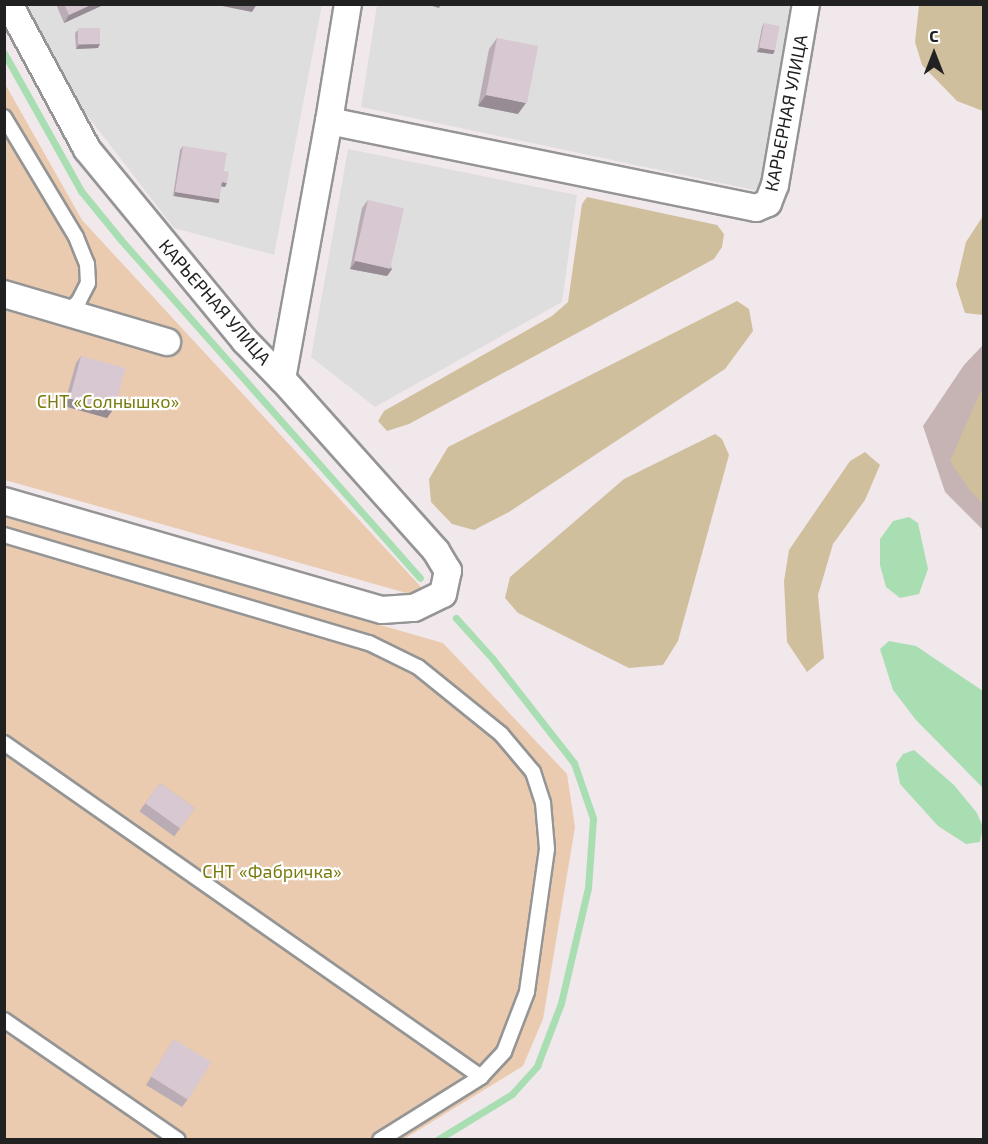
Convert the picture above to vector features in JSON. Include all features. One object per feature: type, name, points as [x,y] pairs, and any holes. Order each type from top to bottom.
[{"type":"street","name":"КАРЬЕРНАЯ УЛИЦА","points":[[9,4],[87,149],[245,341],[282,378]]},
{"type":"street","name":"КАРЬЕРНАЯ УЛИЦА","points":[[282,378],[348,4]]},
{"type":"street","name":"КАРЬЕРНАЯ УЛИЦА","points":[[328,121],[756,208],[768,203],[775,186],[806,4]]},
{"type":"street","points":[[4,294],[167,342]]},
{"type":"street","points":[[4,501],[382,610],[414,608],[443,594],[448,571],[436,551],[282,378]]},
{"type":"lane","points":[[4,117],[76,237],[87,264],[88,283],[79,301],[67,313]]},
{"type":"lane","points":[[4,535],[369,643],[418,667],[501,734],[533,772],[543,803],[547,849],[527,992],[504,1052],[481,1077],[380,1140]]},
{"type":"lane","points":[[4,743],[481,1077]]},
{"type":"lane","points":[[4,1020],[178,1140]]},
{"type":"shaded area","points":[[24,5],[322,5],[274,255],[174,228],[66,88]]},
{"type":"shaded area","points":[[377,5],[790,5],[759,191],[361,107]]},
{"type":"shaded area","points":[[919,5],[983,5],[983,111],[957,101],[922,65],[915,42]]},
{"type":"shaded area","points":[[348,149],[577,195],[562,302],[375,407],[311,357]]},
{"type":"shaded area","points":[[587,197],[717,225],[724,234],[722,247],[714,259],[409,424],[387,431],[378,421],[384,411],[552,316],[568,302],[582,204]]},
{"type":"shaded area","points":[[983,216],[983,315],[965,313],[956,285],[966,242]]},
{"type":"shaded area","points":[[737,301],[749,309],[753,331],[725,369],[509,512],[474,530],[452,524],[431,502],[429,479],[448,447]]},
{"type":"shaded area","points":[[983,345],[983,530],[945,492],[923,426],[964,365]]},
{"type":"shaded area","points":[[983,386],[983,504],[969,489],[950,461]]},
{"type":"shaded area","points":[[715,434],[722,439],[729,455],[678,641],[663,665],[629,668],[518,613],[505,598],[510,577],[624,479]]},
{"type":"shaded area","points":[[865,452],[880,465],[865,500],[833,544],[818,595],[824,658],[807,672],[787,642],[784,581],[789,550],[850,461]]},
{"type":"shaded area","points":[[909,517],[918,523],[928,569],[919,594],[900,598],[886,587],[880,565],[880,539],[893,521]]},
{"type":"shaded area","points":[[889,641],[916,646],[983,691],[983,788],[916,720],[893,690],[880,649]]},
{"type":"shaded area","points":[[914,750],[954,785],[977,813],[983,827],[980,842],[966,844],[938,826],[900,784],[896,764],[903,754]]},
{"type":"green space","name":"СНТ «Солнышко»","points":[[4,82],[82,220],[421,587],[410,594],[5,480]]},
{"type":"green space","name":"СНТ «Фабричка»","points":[[4,517],[443,643],[567,774],[575,827],[543,1019],[523,1066],[404,1139],[5,1139]]},
{"type":"building","points":[[64,4],[93,4],[69,15]]},
{"type":"building","points":[[764,23],[780,26],[775,51],[759,48]]},
{"type":"building","points":[[78,28],[100,28],[100,44],[78,44]]},
{"type":"building","points":[[497,38],[538,46],[527,103],[486,95]]},
{"type":"building","points":[[183,146],[227,153],[224,171],[229,172],[227,183],[222,182],[219,199],[175,192]]},
{"type":"building","points":[[368,200],[404,208],[390,269],[354,260]]},
{"type":"building","points":[[81,356],[125,368],[114,410],[70,399]]},
{"type":"building","points":[[160,783],[195,808],[180,829],[145,803]]},
{"type":"building","points":[[174,1039],[211,1062],[188,1100],[151,1076]]},
{"type":"waterway","points":[[4,53],[81,191],[121,240],[420,578]]},
{"type":"waterway","points":[[437,1140],[512,1094],[537,1066],[561,1003],[588,888],[593,818],[574,763],[492,658],[456,618]]}]
